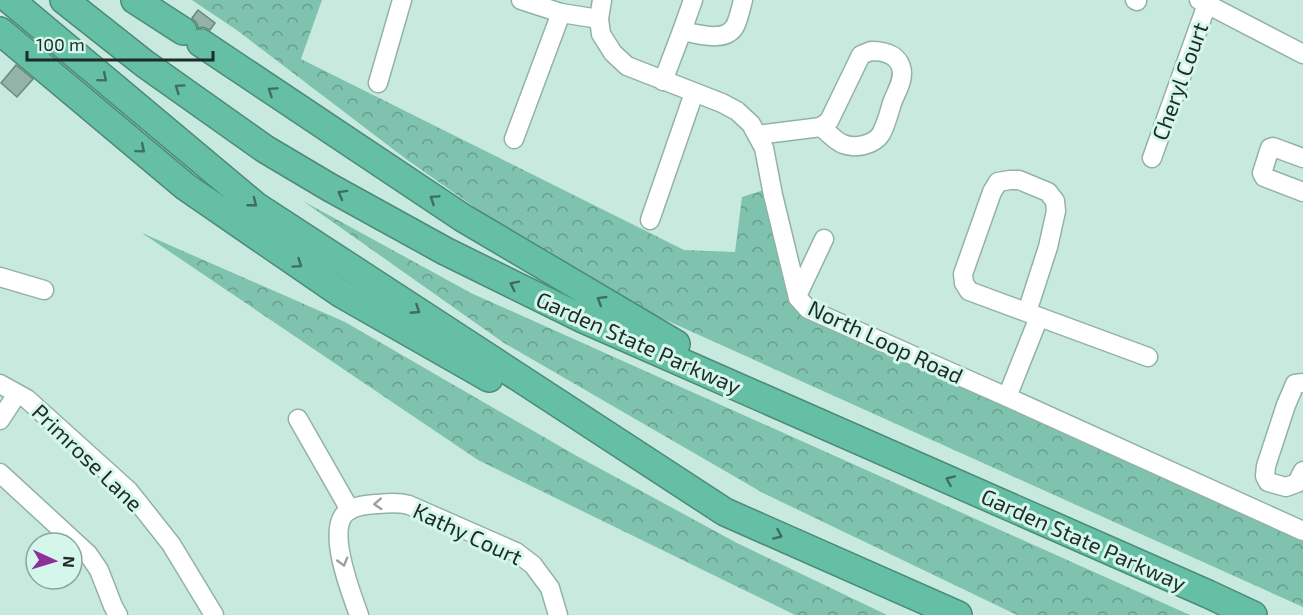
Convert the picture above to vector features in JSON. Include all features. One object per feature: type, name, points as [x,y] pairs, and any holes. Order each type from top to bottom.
[{"type":"highway","points":[[10,0],[256,206],[725,512]]},
{"type":"highway","name":"Garden State Parkway","points":[[64,0],[154,71],[265,149],[445,251],[583,320],[1253,615]]},
{"type":"highway","points":[[135,0],[463,218],[778,404]]},
{"type":"highway","points":[[0,31],[186,187],[340,293],[725,512],[958,615]]},
{"type":"street","points":[[378,83],[402,0]]},
{"type":"street","points":[[521,0],[561,13],[599,19]]},
{"type":"street","name":"North Loop Road","points":[[602,0],[599,19],[601,34],[613,53],[627,66],[722,103],[737,111],[751,124],[764,148],[772,195],[798,298],[808,309],[1303,531]]},
{"type":"street","points":[[663,81],[693,0]]},
{"type":"street","points":[[682,31],[707,36],[718,36],[731,32],[736,25],[743,0]]},
{"type":"street","points":[[1203,2],[1303,54]]},
{"type":"street","name":"Cheryl Court","points":[[1152,158],[1203,2]]},
{"type":"street","points":[[514,139],[561,13]]},
{"type":"street","points":[[757,135],[821,127],[829,121],[861,56],[871,51],[881,51],[894,56],[901,66],[902,77],[881,134],[873,142],[863,146],[845,145],[821,127]]},
{"type":"street","points":[[650,220],[694,93]]},
{"type":"street","points":[[1303,158],[1273,147],[1270,148],[1262,173],[1264,177],[1303,192]]},
{"type":"street","points":[[1007,397],[1033,315],[1056,211],[1055,201],[1048,192],[1019,180],[998,182],[992,192],[963,274],[964,283],[969,291],[1033,315],[1148,357]]},
{"type":"street","points":[[798,298],[824,239]]},
{"type":"street","points":[[0,277],[44,290]]},
{"type":"street","points":[[1303,383],[1295,384],[1286,405],[1266,466],[1265,476],[1268,482],[1286,487],[1297,483],[1303,471]]},
{"type":"street","name":"Primrose Lane","points":[[0,384],[27,399],[129,491],[171,544],[214,615]]},
{"type":"street","name":"Primrose Lane","points":[[0,420],[17,394]]},
{"type":"street","points":[[298,419],[350,510],[342,517],[338,546],[359,615]]},
{"type":"street","points":[[0,473],[88,554],[99,570],[118,615]]},
{"type":"street","points":[[1266,513],[1277,486]]},
{"type":"street","name":"Kathy Court","points":[[350,510],[363,505],[409,504],[516,552],[533,565],[550,588],[558,615]]},
{"type":"green space","points":[[192,0],[322,0],[301,59],[684,250],[735,252],[742,197],[770,188],[803,306],[1303,532],[1303,607],[579,281],[406,159],[238,31]]},
{"type":"green space","points":[[303,201],[471,293],[1190,615],[1017,615],[763,493],[504,343]]},
{"type":"green space","points":[[142,233],[345,322],[575,455],[737,543],[887,615],[795,615],[478,460]]},
{"type":"building","points":[[198,10],[215,23],[210,30],[203,27],[198,28],[192,18]]},
{"type":"building","points":[[16,65],[33,79],[17,97],[1,83]]}]
